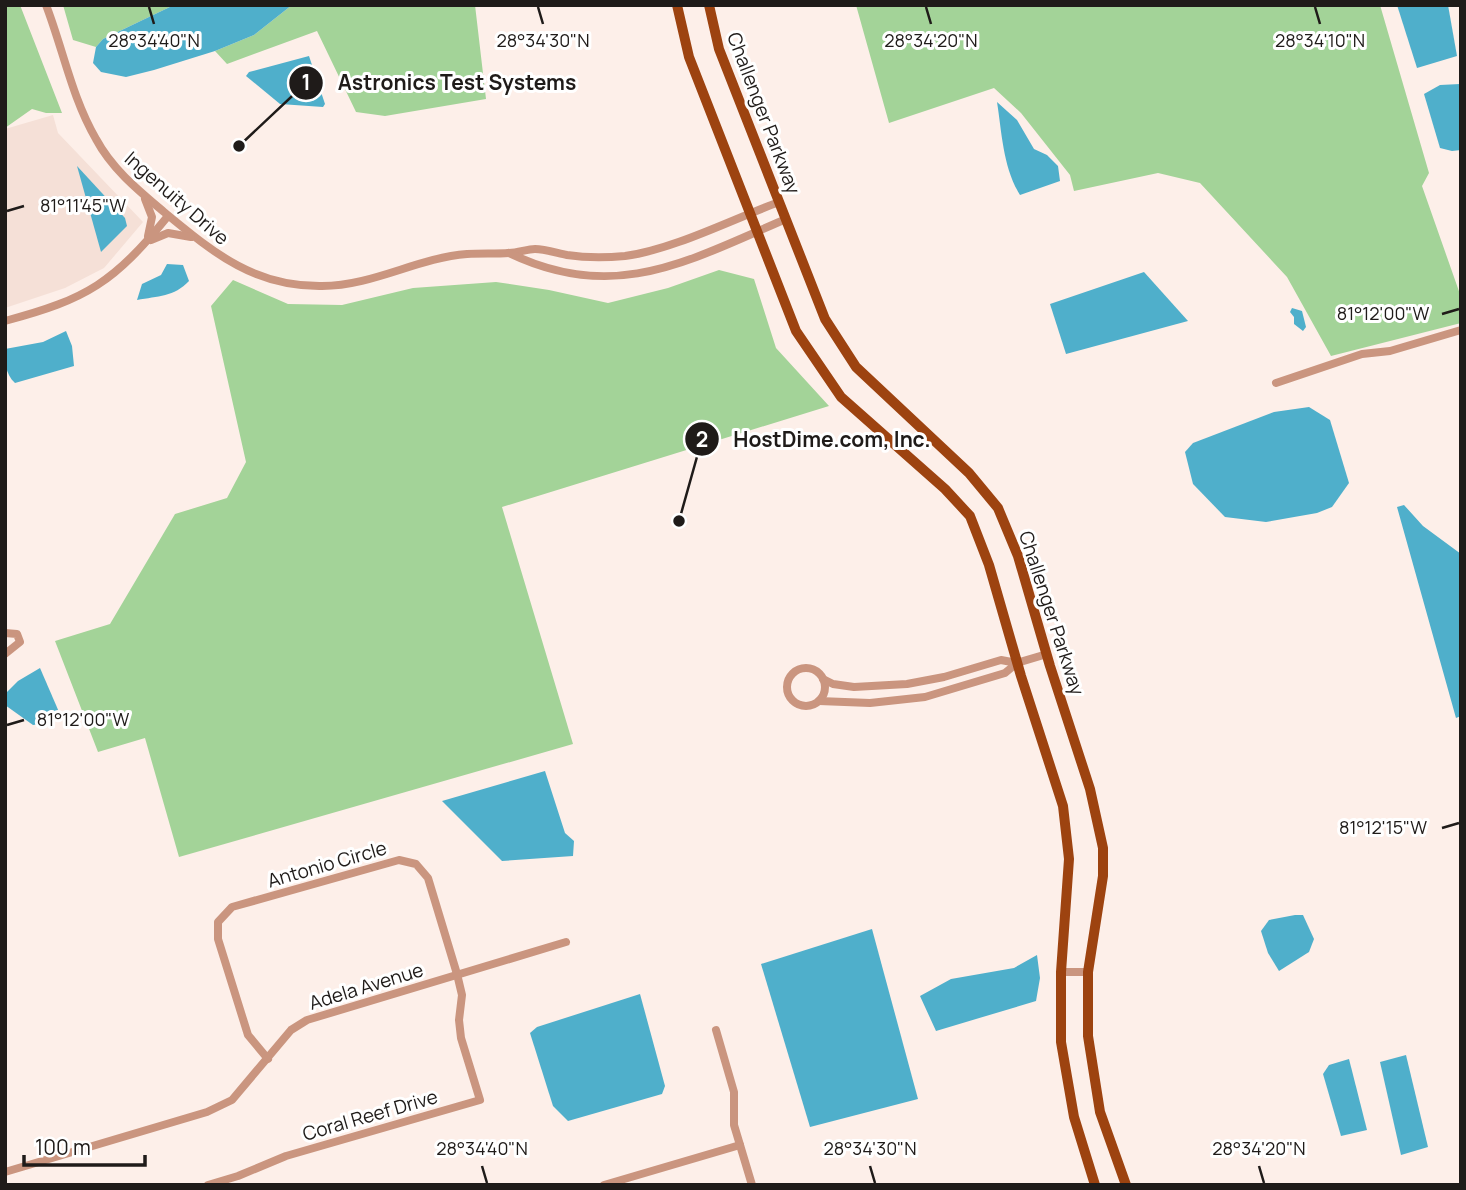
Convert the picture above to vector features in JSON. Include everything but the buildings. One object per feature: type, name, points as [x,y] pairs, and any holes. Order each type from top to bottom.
[{"type":"main road","points":[[677,5],[689,57],[796,331],[841,397],[945,489],[970,516],[989,565],[1063,806],[1069,859],[1061,972],[1061,1042],[1074,1117],[1095,1185]]},
{"type":"main road","name":"Challenger Parkway","points":[[709,5],[719,49],[825,319],[856,367],[969,473],[998,508],[1018,556],[1046,654],[1090,789],[1102,848],[1103,876],[1088,972],[1088,1036],[1100,1112],[1126,1185]]},
{"type":"street","name":"Ingenuity Drive","points":[[46,5],[76,96],[91,130],[110,162],[168,216],[223,259],[278,282],[313,286],[356,283],[450,256],[536,249],[584,257],[633,255],[670,244],[779,202]]},
{"type":"street","points":[[143,194],[152,218],[152,227],[146,242]]},
{"type":"street","points":[[5,321],[59,306],[90,291],[123,267],[168,216]]},
{"type":"street","name":"Ingenuity Drive","points":[[509,253],[534,265],[562,272],[607,277],[631,276],[672,265],[786,219]]},
{"type":"street","points":[[146,242],[168,233],[194,238]]},
{"type":"street","points":[[1276,383],[1362,354],[1390,351],[1461,330]]},
{"type":"street","points":[[5,633],[17,634],[20,642],[5,654]]},
{"type":"street","points":[[819,701],[825,691],[819,672],[803,668],[794,671],[788,680],[788,692],[795,703],[807,706],[819,701],[870,703],[925,697],[1006,673],[1017,663],[1046,654]]},
{"type":"street","points":[[823,679],[833,684],[854,687],[884,687],[925,681],[1001,660],[1017,663]]},
{"type":"street","name":"Antonio Circle","points":[[268,1059],[248,1035],[218,939],[218,922],[232,907],[399,860],[416,864],[428,878],[462,995],[459,1020],[461,1038]]},
{"type":"street","name":"Adela Avenue","points":[[5,1172],[207,1112],[232,1100],[291,1030],[307,1020],[566,942]]},
{"type":"street","points":[[1061,972],[1088,972]]},
{"type":"street","points":[[716,1030],[734,1092],[733,1117],[752,1185]]},
{"type":"street","name":"Coral Reef Drive","points":[[208,1185],[286,1156],[480,1100],[461,1038]]},
{"type":"street","points":[[604,1185],[635,1181],[740,1144]]},
{"type":"shaded area","points":[[53,115],[58,133],[143,222],[104,268],[65,288],[5,308],[5,129]]},
{"type":"green space","points":[[5,5],[20,5],[62,113],[46,113],[32,109],[5,128]]},
{"type":"green space","points":[[63,5],[174,5],[103,39],[96,47],[73,40]]},
{"type":"green space","points":[[292,5],[475,5],[486,99],[385,116],[356,112],[317,31],[227,64],[215,51],[254,35]]},
{"type":"green space","points":[[856,5],[1380,5],[1429,173],[1422,186],[1461,297],[1461,323],[1331,356],[1287,277],[1200,183],[1158,173],[1074,191],[1070,175],[1021,113],[994,88],[889,123]]},
{"type":"green space","points":[[719,270],[754,279],[776,348],[829,406],[502,507],[573,744],[179,857],[145,738],[98,752],[55,641],[110,624],[175,514],[227,498],[246,462],[211,306],[233,280],[288,304],[342,305],[413,288],[496,282],[608,303],[668,288]]},
{"type":"water","points":[[174,5],[292,5],[254,35],[215,51],[154,70],[126,77],[101,72],[93,63],[96,47],[103,39]]},
{"type":"water","points":[[1397,5],[1448,5],[1457,56],[1417,68]]},
{"type":"water","points":[[309,56],[325,104],[323,107],[280,104],[246,76],[249,72]]},
{"type":"water","points":[[1460,84],[1461,150],[1452,151],[1440,148],[1424,94],[1440,85]]},
{"type":"water","points":[[997,102],[1017,120],[1034,149],[1047,155],[1058,166],[1060,181],[1020,195],[1007,162]]},
{"type":"water","points":[[77,166],[125,218],[127,226],[101,252]]},
{"type":"water","points":[[167,264],[183,265],[189,281],[171,293],[137,300],[142,284],[161,275]]},
{"type":"water","points":[[1144,272],[1188,321],[1066,354],[1050,304]]},
{"type":"water","points":[[1292,308],[1302,311],[1306,327],[1303,331],[1294,324],[1294,317],[1290,312]]},
{"type":"water","points":[[66,331],[72,346],[74,366],[15,383],[7,371],[5,349],[43,342]]},
{"type":"water","points":[[1309,407],[1330,420],[1349,483],[1332,507],[1317,513],[1266,522],[1225,517],[1193,484],[1185,452],[1193,443],[1274,412]]},
{"type":"water","points":[[1404,505],[1423,526],[1461,554],[1461,716],[1456,718],[1397,507]]},
{"type":"water","points":[[40,668],[59,712],[48,723],[33,725],[5,705],[5,694],[18,681]]},
{"type":"water","points":[[545,771],[565,833],[574,841],[573,856],[502,861],[442,801]]},
{"type":"water","points":[[1303,915],[1314,939],[1309,952],[1279,971],[1268,953],[1261,931],[1269,920]]},
{"type":"water","points":[[872,929],[918,1099],[810,1127],[761,964]]},
{"type":"water","points":[[1037,955],[1040,978],[1036,1001],[936,1031],[920,996],[951,979],[1014,968]]},
{"type":"water","points":[[640,994],[665,1086],[662,1094],[568,1121],[553,1106],[530,1033],[537,1027]]},
{"type":"water","points":[[1406,1055],[1428,1147],[1401,1155],[1380,1062]]},
{"type":"water","points":[[1349,1059],[1367,1130],[1341,1136],[1323,1074],[1329,1065]]},
{"type":"place","name":"Astronics Test Systems","points":[[239,146]]},
{"type":"place","name":"HostDime.com, Inc.","points":[[679,521]]}]
